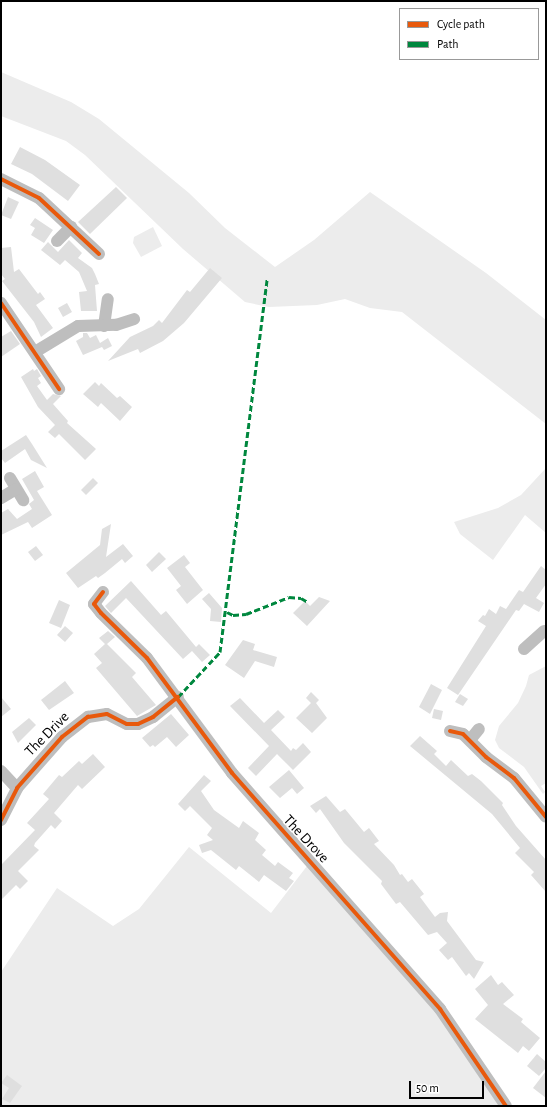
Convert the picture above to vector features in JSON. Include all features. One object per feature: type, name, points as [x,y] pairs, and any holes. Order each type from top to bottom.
[{"type":"street","points":[[1,179],[39,198],[99,254]]},
{"type":"street","points":[[57,241],[71,227]]},
{"type":"street","points":[[104,326],[108,299]]},
{"type":"street","points":[[1,303],[59,389]]},
{"type":"street","points":[[35,352],[78,326],[116,325],[134,319]]},
{"type":"street","points":[[10,478],[23,500]]},
{"type":"street","points":[[1,498],[16,489]]},
{"type":"street","name":"The Drove","points":[[103,592],[94,604],[147,658],[178,697],[232,773],[440,1009],[506,1106]]},
{"type":"street","points":[[524,649],[543,637]]},
{"type":"street","name":"The Drive","points":[[1,820],[17,788],[62,737],[88,717],[107,714],[127,724],[138,724],[153,717],[178,697]]},
{"type":"street","points":[[470,740],[479,729]]},
{"type":"street","points":[[450,731],[463,734],[470,740],[486,757],[520,785],[546,817]]},
{"type":"street","points":[[1,772],[17,788]]},
{"type":"shaded area","points":[[1,72],[71,102],[99,119],[189,193],[225,228],[275,267],[314,240],[370,192],[486,273],[546,320],[546,424],[402,312],[370,308],[345,299],[317,305],[269,307],[245,302],[183,249],[85,155],[66,141],[1,116]]},
{"type":"shaded area","points":[[153,227],[162,246],[141,257],[133,243],[134,237]]},
{"type":"shaded area","points":[[546,468],[546,533],[525,515],[493,560],[460,534],[454,522],[498,508],[521,495]]},
{"type":"shaded area","points":[[546,666],[546,783],[541,786],[545,792],[543,794],[524,767],[499,748],[495,740],[499,726],[518,703],[526,686],[529,675]]},
{"type":"shaded area","points":[[189,847],[271,913],[307,866],[439,1013],[503,1106],[1,1106],[1,972],[57,888],[113,926],[139,909]]},
{"type":"building","points":[[20,147],[45,160],[80,185],[68,201],[32,174],[11,164]]},
{"type":"building","points":[[116,187],[127,198],[90,234],[78,222]]},
{"type":"building","points":[[8,197],[19,202],[11,219],[1,215]]},
{"type":"building","points":[[35,218],[53,230],[44,243],[31,235],[35,228],[30,225]]},
{"type":"building","points":[[69,240],[82,253],[78,258],[92,268],[99,284],[95,285],[97,311],[81,311],[79,292],[87,291],[79,272],[65,260],[60,265],[41,250],[48,242],[58,252]]},
{"type":"building","points":[[11,247],[14,272],[19,269],[38,294],[40,292],[45,299],[36,305],[53,328],[41,337],[34,322],[2,281],[5,279],[1,274],[1,248]]},
{"type":"building","points":[[210,268],[222,278],[184,323],[163,341],[140,353],[138,349],[108,361],[130,337],[153,326],[159,320],[162,323],[187,290],[190,292]]},
{"type":"building","points":[[67,303],[72,312],[63,317],[58,308]]},
{"type":"building","points":[[11,331],[20,344],[1,357],[1,337]]},
{"type":"building","points":[[83,333],[87,333],[90,338],[96,335],[100,343],[108,338],[112,346],[104,350],[102,347],[83,355],[76,341],[83,337]]},
{"type":"building","points":[[33,369],[34,371],[37,369],[41,376],[38,378],[41,383],[37,386],[47,400],[53,394],[61,396],[53,404],[68,421],[67,423],[96,449],[85,460],[59,434],[55,438],[48,432],[55,425],[38,407],[21,377]]},
{"type":"building","points":[[95,382],[99,386],[101,383],[117,398],[120,396],[132,407],[120,421],[101,403],[98,407],[83,394]]},
{"type":"building","points":[[26,435],[47,468],[31,460],[25,449],[5,463],[1,458],[1,451]]},
{"type":"building","points":[[35,471],[44,487],[37,491],[52,515],[32,528],[28,522],[1,535],[1,513],[8,509],[17,519],[32,509],[29,504],[34,500],[22,479]]},
{"type":"building","points":[[93,478],[98,483],[86,495],[81,490]]},
{"type":"building","points":[[111,524],[106,557],[123,544],[133,556],[125,563],[122,559],[98,578],[96,576],[78,588],[66,573],[100,545],[102,529]]},
{"type":"building","points":[[36,546],[43,555],[35,561],[28,552]]},
{"type":"building","points":[[159,552],[166,559],[152,572],[146,565]]},
{"type":"building","points":[[184,555],[190,563],[185,567],[203,590],[187,604],[176,590],[181,586],[167,568]]},
{"type":"building","points":[[541,566],[546,570],[546,584],[536,598],[544,603],[539,612],[524,604],[519,611],[516,610],[458,695],[447,688],[486,626],[478,621],[483,615],[485,616],[489,609],[496,614],[500,606],[506,609],[519,590],[523,592]]},
{"type":"building","points":[[131,581],[161,615],[166,611],[196,647],[199,644],[210,655],[202,662],[192,651],[183,659],[126,598],[111,613],[105,606]]},
{"type":"building","points":[[209,593],[222,608],[221,622],[210,621],[211,609],[202,599]]},
{"type":"building","points":[[319,597],[330,601],[307,626],[293,613],[305,601],[310,606]]},
{"type":"building","points":[[59,600],[70,605],[61,628],[49,623]]},
{"type":"building","points":[[65,626],[73,633],[65,642],[57,635]]},
{"type":"building","points":[[108,631],[115,637],[107,644],[136,673],[132,677],[156,705],[137,716],[96,668],[102,663],[94,654],[105,644],[99,638]]},
{"type":"building","points":[[243,640],[255,644],[253,650],[277,657],[274,667],[255,661],[244,678],[225,665]]},
{"type":"building","points":[[65,681],[74,693],[49,710],[41,700]]},
{"type":"building","points":[[431,684],[442,690],[430,714],[419,707]]},
{"type":"building","points":[[311,692],[319,700],[316,703],[327,718],[312,733],[296,718],[311,703],[306,698]]},
{"type":"building","points":[[460,694],[468,699],[463,706],[455,702]]},
{"type":"building","points":[[1,697],[11,709],[1,717]]},
{"type":"building","points":[[240,698],[264,723],[278,710],[285,717],[271,730],[291,751],[293,748],[296,750],[303,743],[311,752],[293,770],[277,754],[256,776],[248,768],[269,746],[230,706]]},
{"type":"building","points":[[434,709],[443,711],[441,720],[432,718]]},
{"type":"building","points":[[171,714],[189,735],[176,747],[167,737],[155,747],[153,745],[150,747],[142,738]]},
{"type":"building","points":[[29,718],[36,725],[18,743],[12,732]]},
{"type":"building","points":[[420,736],[437,751],[434,754],[446,766],[451,760],[468,776],[472,774],[481,781],[503,803],[502,805],[516,826],[546,860],[546,892],[531,875],[534,872],[515,853],[520,848],[492,814],[410,746]]},
{"type":"building","points":[[93,754],[105,767],[82,789],[78,785],[54,813],[62,821],[55,829],[51,825],[35,843],[34,846],[39,850],[18,871],[28,881],[20,889],[16,885],[1,900],[2,864],[35,830],[27,823],[49,799],[43,794],[59,775],[62,777],[79,761],[82,764]]},
{"type":"building","points":[[289,770],[304,788],[297,794],[292,788],[280,798],[269,787]]},
{"type":"building","points":[[204,775],[211,781],[201,791],[214,810],[239,828],[243,821],[259,833],[255,840],[266,850],[262,855],[275,866],[278,862],[293,873],[289,878],[294,881],[286,891],[264,875],[259,882],[239,866],[236,870],[211,850],[202,853],[199,845],[213,840],[207,835],[212,828],[190,806],[185,811],[178,804]]},
{"type":"building","points":[[326,796],[340,812],[345,809],[364,832],[369,828],[379,841],[374,844],[394,865],[400,875],[402,874],[408,882],[412,879],[424,894],[420,897],[435,917],[440,913],[448,912],[447,921],[476,960],[484,962],[474,979],[469,973],[466,976],[452,957],[448,960],[439,950],[447,943],[437,932],[428,935],[400,902],[396,904],[381,884],[382,881],[344,843],[320,809],[316,813],[310,806]]},
{"type":"building","points":[[491,975],[498,985],[502,982],[514,995],[503,1004],[523,1019],[521,1022],[540,1038],[529,1051],[523,1046],[518,1053],[475,1019],[488,1005],[475,989]]},
{"type":"building","points":[[537,1054],[546,1062],[546,1068],[539,1076],[527,1066]]},
{"type":"building","points":[[546,1071],[546,1098],[533,1088]]},
{"type":"building","points":[[7,1075],[22,1086],[10,1103],[2,1099],[9,1088],[1,1083]]},
{"type":"marked path","points":[[178,697],[220,652],[267,279]]},
{"type":"marked path","points":[[227,612],[233,615],[246,614],[289,597],[301,598],[308,602]]},
{"type":"cycle path","points":[[1,179],[39,198],[99,254]]},
{"type":"cycle path","points":[[1,303],[59,389]]},
{"type":"cycle path","points":[[103,592],[94,604],[101,613],[147,658],[232,773],[440,1009],[506,1106]]},
{"type":"cycle path","points":[[1,820],[17,788],[62,737],[88,717],[107,714],[127,724],[138,724],[153,717],[178,697]]},
{"type":"cycle path","points":[[450,731],[463,734],[486,757],[514,778],[546,817]]}]
